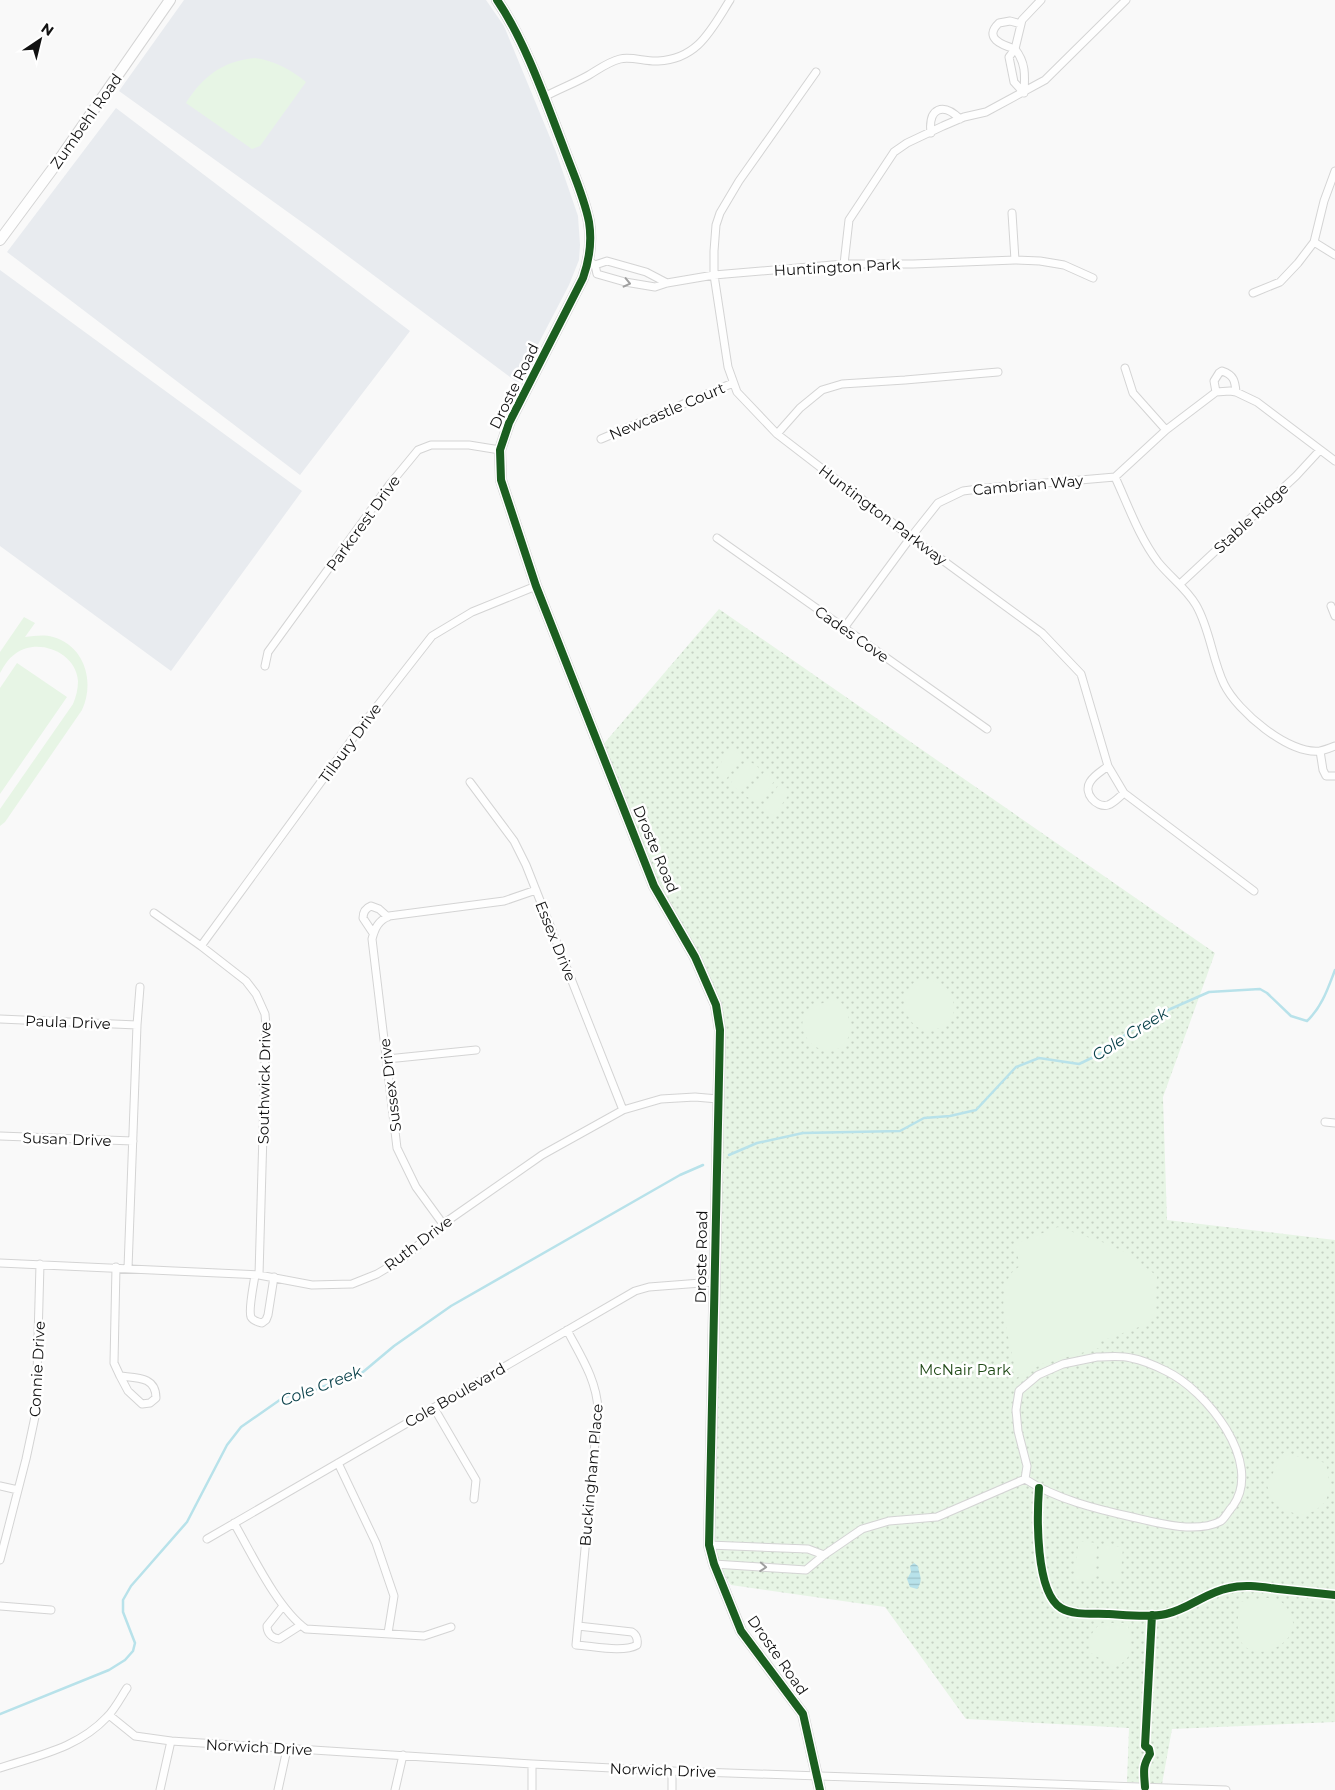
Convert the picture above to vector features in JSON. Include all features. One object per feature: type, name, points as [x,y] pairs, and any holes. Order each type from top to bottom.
[{"type":"street","name":"Zumbehl Road","points":[[0,240],[54,167],[170,0]]},
{"type":"street","name":"Droste Road","points":[[497,0],[512,26],[544,97],[584,200],[590,224],[592,263],[508,423],[500,450],[501,480],[536,586],[654,886],[695,957],[716,1005],[720,1030],[709,1545],[714,1564],[741,1631],[802,1714],[820,1790]]},
{"type":"street","points":[[544,97],[588,75],[607,63],[622,58],[657,61],[676,59],[691,52],[705,38],[730,0]]},
{"type":"street","points":[[1024,93],[1014,82],[1009,57],[1015,49],[1022,20],[1041,0]]},
{"type":"street","points":[[844,264],[849,220],[894,152],[907,143],[960,119],[986,112],[1045,80],[1126,0]]},
{"type":"street","points":[[1021,24],[1010,21],[999,23],[993,31],[997,42],[1015,49],[1022,58],[1025,78],[1024,93]]},
{"type":"street","name":"Huntington Parkway","points":[[816,72],[739,182],[720,213],[716,225],[714,275],[728,367],[737,392],[777,434],[911,537],[1042,633],[1081,674],[1108,766],[1124,793],[1254,891]]},
{"type":"street","points":[[931,133],[932,114],[939,110],[944,108],[953,112],[960,119]]},
{"type":"street","points":[[1253,293],[1280,282],[1314,242],[1324,200],[1335,171]]},
{"type":"street","points":[[1012,214],[1015,260]]},
{"type":"street","points":[[1314,242],[1335,255]]},
{"type":"street","name":"Huntington Park","points":[[592,263],[597,274],[624,282],[655,286],[714,275],[844,264],[913,264],[1015,260],[1040,261],[1064,265],[1093,278]]},
{"type":"street","points":[[592,263],[607,261],[646,272],[667,283]]},
{"type":"street","points":[[1125,368],[1133,393],[1166,430]]},
{"type":"street","points":[[1216,392],[1214,381],[1222,371],[1231,375],[1235,382],[1236,392]]},
{"type":"street","points":[[777,434],[800,408],[822,390],[842,384],[998,372]]},
{"type":"street","name":"Newcastle Court","points":[[601,439],[733,383]]},
{"type":"street","points":[[1335,461],[1257,402],[1236,392],[1216,392],[1166,430],[1115,477],[1144,540],[1159,563],[1180,584],[1196,605],[1224,685],[1243,711],[1268,731],[1295,747],[1320,751],[1335,746]]},
{"type":"street","name":"Parkcrest Drive","points":[[265,666],[268,652],[390,484],[418,450],[435,445],[469,445],[500,450]]},
{"type":"street","name":"Stable Ridge","points":[[1180,584],[1296,476],[1320,450]]},
{"type":"street","name":"Cambrian Way","points":[[844,628],[938,503],[963,491],[1115,477]]},
{"type":"street","name":"Cades Cove","points":[[717,538],[987,729]]},
{"type":"street","name":"Tilbury Drive","points":[[201,946],[364,723],[432,636],[472,612],[536,586]]},
{"type":"street","points":[[1331,606],[1335,616]]},
{"type":"street","points":[[1320,751],[1323,770],[1326,776],[1335,776]]},
{"type":"street","points":[[1108,766],[1096,775],[1089,784],[1088,791],[1090,797],[1097,803],[1105,806],[1112,804],[1124,793]]},
{"type":"street","name":"Essex Drive","points":[[470,782],[514,841],[536,890],[623,1110]]},
{"type":"street","points":[[373,933],[378,924],[388,917],[504,901],[536,890]]},
{"type":"street","name":"Sussex Drive","points":[[388,917],[379,909],[371,906],[368,907],[362,918],[373,933],[372,939],[397,1148],[416,1187],[443,1224]]},
{"type":"street","name":"Southwick Drive","points":[[154,913],[246,981],[256,994],[265,1014],[257,1275],[250,1311],[251,1317],[255,1321],[262,1323],[266,1320],[274,1278]]},
{"type":"street","points":[[128,1268],[140,986]]},
{"type":"street","name":"Paula Drive","points":[[0,1019],[137,1025]]},
{"type":"street","points":[[387,1059],[476,1050]]},
{"type":"street","name":"Ruth Drive","points":[[0,1263],[257,1275],[312,1284],[352,1284],[377,1274],[402,1259],[443,1224],[542,1155],[623,1110],[661,1099],[695,1097],[718,1099]]},
{"type":"street","points":[[1325,1122],[1335,1123]]},
{"type":"street","name":"Susan Drive","points":[[0,1136],[133,1141]]},
{"type":"street","name":"Connie Drive","points":[[0,1560],[36,1412],[40,1264]]},
{"type":"street","points":[[116,1267],[114,1363],[120,1376],[128,1391],[142,1404],[150,1403],[156,1398],[154,1387],[146,1379],[120,1376]]},
{"type":"street","name":"Cole Boulevard","points":[[207,1539],[642,1288],[714,1282]]},
{"type":"street","name":"Buckingham Place","points":[[567,1330],[592,1379],[597,1396],[598,1410],[576,1645],[620,1648],[631,1648],[637,1645],[638,1640],[632,1632],[578,1626]]},
{"type":"street","points":[[1097,1356],[1131,1358],[1167,1371],[1200,1395],[1235,1446],[1242,1468],[1242,1480],[1238,1499],[1222,1520],[1199,1527],[1166,1524],[1099,1510],[1039,1488],[1025,1479],[1028,1466],[1018,1431],[1016,1410],[1019,1391],[1038,1375],[1063,1364],[1097,1356]]},
{"type":"street","points":[[434,1408],[476,1480],[474,1499]]},
{"type":"street","points":[[338,1463],[376,1543],[394,1596],[388,1633]]},
{"type":"street","points":[[714,1564],[806,1570],[862,1529],[889,1521],[937,1517],[1025,1479]]},
{"type":"street","points":[[0,1486],[18,1490]]},
{"type":"street","points":[[234,1523],[283,1606],[306,1628],[424,1636],[451,1627]]},
{"type":"street","points":[[709,1545],[808,1549],[824,1555]]},
{"type":"street","points":[[0,1606],[51,1610]]},
{"type":"street","points":[[283,1606],[267,1626],[267,1631],[270,1635],[279,1639],[301,1625]]},
{"type":"street","points":[[0,1768],[68,1746],[90,1733],[109,1715],[127,1688]]},
{"type":"street","name":"Norwich Drive","points":[[109,1715],[135,1736],[171,1741],[287,1749],[672,1771],[1145,1789],[1226,1790]]},
{"type":"street","points":[[160,1790],[171,1741]]},
{"type":"street","points":[[278,1790],[287,1749]]},
{"type":"street","points":[[395,1790],[403,1755]]},
{"type":"street","points":[[532,1764],[532,1790]]},
{"type":"street","points":[[672,1771],[672,1790]]},
{"type":"shaded area","points":[[184,0],[486,0],[504,26],[556,152],[578,216],[579,260],[569,285],[518,383],[317,233],[119,91]]},
{"type":"shaded area","points":[[116,108],[410,331],[300,475],[7,252]]},
{"type":"shaded area","points":[[0,270],[302,491],[171,671],[0,546]]},
{"type":"green space","points":[[255,58],[282,66],[306,82],[260,146],[252,149],[186,103],[199,85],[215,71],[233,62]]},
{"type":"green space","name":"McNair Park","points":[[719,609],[1215,953],[1163,1097],[1167,1220],[1335,1240],[1335,1722],[1172,1729],[1162,1784],[1127,1782],[1129,1728],[966,1719],[885,1607],[731,1585],[712,1557],[716,1005],[654,886],[601,747]]},
{"type":"green space","points":[[24,617],[35,623],[25,637],[50,636],[73,648],[80,657],[87,677],[86,699],[82,710],[5,822],[0,826],[0,809],[73,704],[78,687],[76,671],[70,662],[63,655],[44,647],[24,649],[15,654],[8,660],[0,673],[0,652]]},
{"type":"green space","points":[[17,663],[67,697],[0,794],[0,688]]},
{"type":"green space","points":[[731,748],[742,756],[725,781],[714,773]]},
{"type":"green space","points":[[748,760],[759,768],[741,792],[730,784]]},
{"type":"green space","points":[[764,772],[775,780],[758,804],[746,796]]},
{"type":"green space","points":[[780,783],[791,791],[774,816],[763,808]]},
{"type":"green space","points":[[920,978],[945,986],[953,1000],[954,1012],[951,1019],[942,1026],[932,1030],[923,1030],[914,1025],[908,1017],[905,1007],[910,987]]},
{"type":"green space","points":[[837,1000],[844,1005],[846,1010],[850,1025],[849,1035],[844,1044],[834,1050],[823,1050],[805,1036],[802,1025],[805,1014],[816,1006]]},
{"type":"green space","points":[[1058,1227],[1105,1243],[1127,1253],[1157,1276],[1154,1317],[1147,1324],[1099,1342],[1099,1348],[1042,1364],[1016,1378],[1003,1301],[1009,1277],[1020,1266],[1015,1244]]},
{"type":"green space","points":[[1283,1453],[1326,1463],[1330,1486],[1326,1501],[1315,1511],[1300,1515],[1284,1510],[1272,1501],[1267,1485]]},
{"type":"green space","points":[[1079,1541],[1097,1543],[1095,1581],[1073,1579]]},
{"type":"green space","points":[[1101,1545],[1123,1547],[1120,1581],[1099,1579]]},
{"type":"green space","points":[[1272,1598],[1284,1604],[1289,1611],[1293,1623],[1291,1634],[1274,1649],[1251,1650],[1243,1644],[1238,1633],[1239,1602]]},
{"type":"green space","points":[[1103,1623],[1128,1623],[1131,1652],[1126,1660],[1119,1665],[1109,1664],[1091,1653],[1091,1635]]},
{"type":"water","points":[[914,1563],[918,1566],[921,1578],[917,1589],[910,1587],[907,1579],[911,1572],[910,1566]]},
{"type":"waterway","name":"Cole Creek","points":[[729,1155],[757,1143],[803,1133],[900,1131],[924,1118],[950,1116],[976,1110],[1016,1067],[1039,1058],[1079,1064],[1102,1053],[1130,1031],[1159,1014],[1209,992],[1260,989],[1267,993],[1291,1016],[1307,1021],[1321,1003],[1335,970]]},
{"type":"waterway","name":"Cole Creek","points":[[0,1714],[109,1670],[125,1660],[133,1651],[135,1643],[123,1612],[123,1600],[131,1586],[187,1522],[227,1445],[241,1427],[284,1397],[311,1391],[363,1372],[394,1346],[451,1306],[680,1175],[703,1165]]},
{"type":"cycle path","points":[[497,0],[517,34],[542,90],[581,193],[587,212],[590,236],[587,265],[583,278],[509,423],[500,450],[501,480],[536,586],[654,886],[695,957],[716,1005],[720,1030],[709,1545],[714,1564],[741,1631],[803,1714],[820,1790]]},
{"type":"cycle path","points":[[1039,1488],[1038,1534],[1042,1570],[1046,1586],[1053,1599],[1066,1611],[1085,1614],[1153,1616],[1174,1612],[1221,1590],[1241,1586],[1335,1595]]},
{"type":"cycle path","points":[[1145,1787],[1145,1766],[1150,1754],[1149,1749],[1145,1746],[1152,1615]]}]
